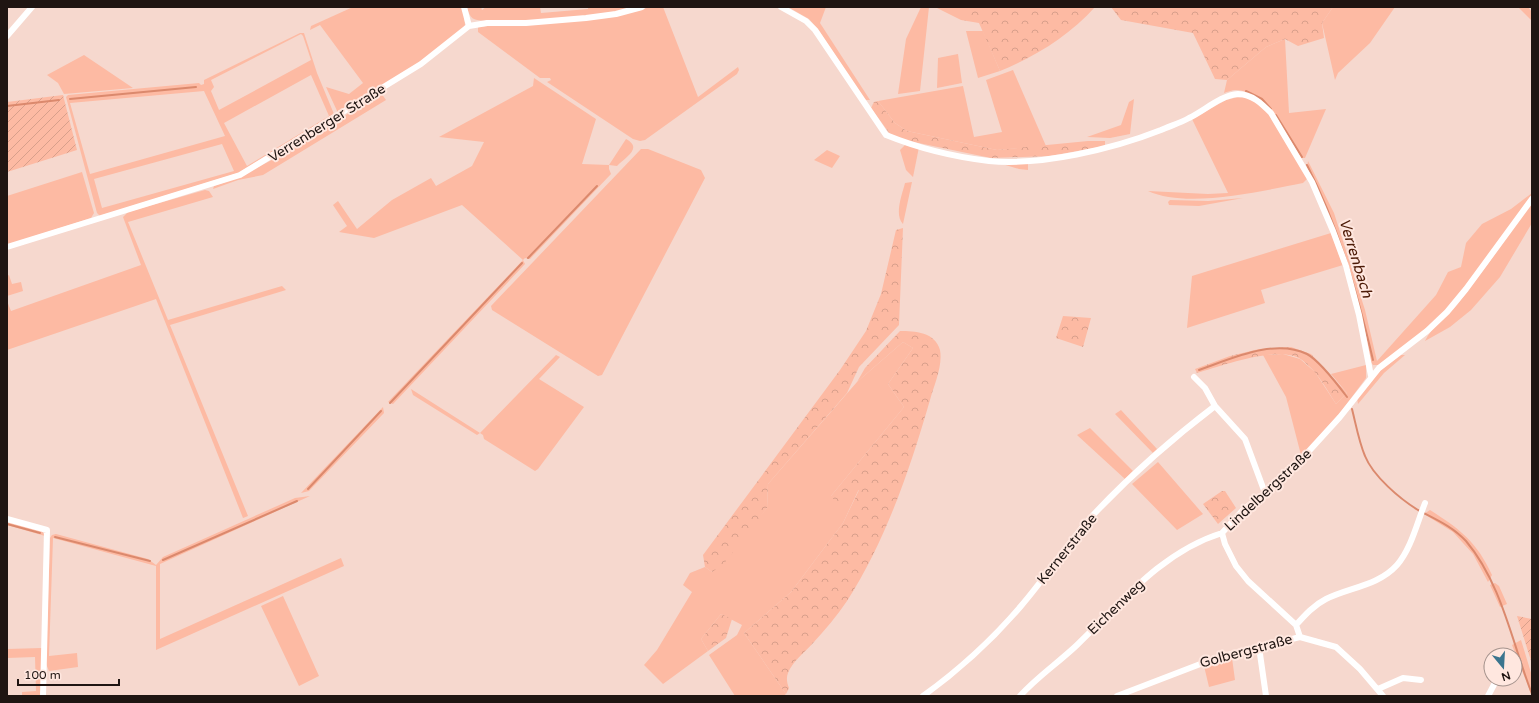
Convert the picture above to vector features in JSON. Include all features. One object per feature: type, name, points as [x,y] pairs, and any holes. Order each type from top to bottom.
[{"type":"street","points":[[7,36],[32,7]]},
{"type":"street","points":[[464,7],[469,26]]},
{"type":"street","name":"Verrenberger Straße","points":[[7,247],[240,175],[267,160],[421,64],[469,26],[487,23],[526,23],[586,18],[616,14],[642,7]]},
{"type":"street","points":[[780,7],[801,18],[815,30],[886,135],[903,142],[950,154],[990,161],[1022,161],[1083,152],[1134,140],[1189,118],[1225,98],[1237,94],[1250,96],[1262,104],[1271,113],[1312,182],[1324,208],[1348,273],[1359,315],[1371,376]]},
{"type":"street","name":"Lindelbergstraße","points":[[1300,637],[1296,625],[1248,581],[1230,556],[1222,533],[1243,510],[1282,480],[1317,443],[1379,368],[1447,312],[1466,289],[1532,199]]},
{"type":"street","points":[[1194,377],[1205,388],[1215,406],[1245,439],[1265,493]]},
{"type":"street","name":"Kernerstraße","points":[[922,696],[949,677],[985,645],[1021,606],[1095,514],[1184,430],[1215,406]]},
{"type":"street","points":[[1296,625],[1313,607],[1326,599],[1370,584],[1387,574],[1397,565],[1405,553],[1425,504]]},
{"type":"street","points":[[7,519],[47,530],[43,696]]},
{"type":"street","name":"Eichenweg","points":[[1020,696],[1029,686],[1076,647],[1149,574],[1190,546],[1222,533]]},
{"type":"street","name":"Golbergstraße","points":[[1117,696],[1216,658],[1259,646],[1300,637],[1336,647],[1378,689],[1383,696]]},
{"type":"street","points":[[1259,646],[1266,696]]},
{"type":"street","points":[[1378,689],[1403,678],[1421,680]]},
{"type":"street","points":[[1488,696],[1493,687]]},
{"type":"green space","points":[[353,7],[463,7],[465,25],[462,30],[420,62],[338,113],[326,87],[349,94],[363,83],[320,25],[310,30],[311,26]]},
{"type":"green space","points":[[467,7],[481,7],[482,10],[486,7],[540,7],[541,13],[588,9],[588,7],[634,7],[598,15],[560,19],[485,21],[473,18],[469,14]]},
{"type":"green space","points":[[649,7],[663,7],[698,97],[738,67],[739,70],[737,74],[645,140],[640,141],[633,139],[547,82],[551,80],[550,78],[540,78],[478,32],[478,27],[638,11]]},
{"type":"green space","points":[[788,7],[826,7],[820,23],[870,100],[865,100],[818,29],[809,19]]},
{"type":"green space","points":[[921,7],[929,7],[920,91],[898,94],[906,39]]},
{"type":"green space","points":[[935,7],[961,7],[961,20]]},
{"type":"green space","points":[[961,7],[1095,7],[1075,27],[1063,36],[1039,52],[1000,71],[979,23],[961,20]]},
{"type":"green space","points":[[1111,7],[1333,7],[1322,23],[1324,38],[1298,46],[1285,39],[1266,47],[1227,80],[1215,79],[1193,33],[1121,20]]},
{"type":"green space","points":[[1333,7],[1395,7],[1370,43],[1338,73],[1335,80],[1322,23]]},
{"type":"green space","points":[[1518,7],[1528,7],[1532,12],[1532,21]]},
{"type":"green space","points":[[966,31],[983,31],[1000,71],[978,78]]},
{"type":"green space","points":[[300,33],[304,33],[317,73],[334,114],[238,173],[100,216],[97,213],[66,97],[68,95],[199,83],[201,85],[204,84],[204,80]],"holes":[[[301,34],[303,36],[311,60],[219,110],[211,91],[214,87],[211,80]],[[311,75],[329,116],[247,166],[224,123]],[[204,91],[225,136],[90,174],[70,103]],[[222,144],[234,171],[102,208],[94,179]]]},
{"type":"green space","points":[[1285,39],[1289,113],[1326,109],[1305,158],[1301,158],[1282,127],[1266,106],[1247,92],[1236,90],[1224,93],[1227,80],[1266,47]]},
{"type":"green space","points":[[958,54],[962,83],[937,88],[938,58]]},
{"type":"green space","points":[[84,55],[133,88],[64,94],[58,83],[47,75]]},
{"type":"green space","points":[[1013,70],[1046,146],[997,150],[907,131],[895,123],[878,101],[963,86],[974,137],[1002,132],[986,80]]},
{"type":"green space","points":[[534,78],[596,119],[582,164],[609,165],[611,174],[530,259],[525,258],[523,260],[462,205],[374,238],[339,232],[347,226],[333,205],[338,201],[357,229],[392,200],[431,178],[436,186],[472,166],[484,142],[439,137],[533,86]]},
{"type":"green space","points":[[381,93],[386,100],[263,175],[238,180],[213,189],[214,186],[258,167],[300,144]]},
{"type":"green space","points":[[63,95],[77,150],[7,172],[7,102]]},
{"type":"green space","points":[[1238,97],[1256,101],[1261,105],[1279,129],[1294,153],[1307,179],[1303,183],[1225,197],[1183,198],[1164,196],[1148,191],[1208,194],[1228,193],[1192,119],[1226,100]]},
{"type":"green space","points":[[1134,99],[1130,134],[1110,138],[1087,137],[1121,125],[1129,102]]},
{"type":"green space","points":[[878,101],[895,123],[907,131],[997,150],[1088,141],[1105,141],[1105,146],[1050,156],[991,158],[904,140],[890,134],[871,108],[874,102]]},
{"type":"green space","points":[[626,139],[631,142],[633,149],[628,156],[617,166],[609,165]]},
{"type":"green space","points":[[905,145],[919,147],[913,177],[906,170],[900,150]]},
{"type":"green space","points":[[641,149],[648,149],[701,170],[705,178],[602,375],[598,376],[492,310],[491,306]]},
{"type":"green space","points":[[827,150],[840,156],[832,168],[814,160]]},
{"type":"green space","points":[[1308,161],[1334,213],[1365,310],[1377,361],[1436,295],[1448,272],[1461,267],[1466,243],[1482,224],[1511,209],[1532,194],[1480,268],[1446,310],[1422,332],[1379,365],[1373,365],[1370,361],[1361,315],[1307,168]]},
{"type":"green space","points":[[1028,163],[1028,170],[1002,164]]},
{"type":"green space","points":[[82,172],[94,213],[91,218],[7,245],[7,196]]},
{"type":"green space","points":[[912,182],[903,224],[899,215],[901,199],[905,183]]},
{"type":"green space","points":[[205,190],[209,191],[213,197],[128,222],[168,320],[282,286],[286,290],[170,325],[248,516],[243,518],[156,299],[7,350],[7,301],[11,311],[141,265],[123,217],[128,212]]},
{"type":"green space","points":[[1243,198],[1199,206],[1169,205],[1168,202],[1170,200],[1208,201]]},
{"type":"green space","points":[[1532,202],[1532,223],[1500,277],[1471,310],[1450,327],[1425,341],[1431,331],[1467,293]]},
{"type":"green space","points":[[903,228],[899,325],[859,367],[847,393],[768,484],[767,508],[723,565],[712,572],[705,567],[703,555],[840,370],[866,331],[881,294],[896,230]]},
{"type":"green space","points":[[1331,233],[1343,265],[1261,290],[1265,303],[1187,328],[1192,276]]},
{"type":"green space","points":[[523,260],[525,264],[393,404],[388,402]]},
{"type":"green space","points":[[9,275],[12,284],[21,282],[23,291],[7,296],[7,276]]},
{"type":"green space","points":[[1063,316],[1091,318],[1083,347],[1056,338]]},
{"type":"green space","points":[[900,331],[918,332],[934,339],[940,350],[941,356],[938,375],[914,452],[896,504],[874,554],[843,607],[790,669],[787,675],[789,688],[786,694],[744,633],[791,592],[843,523],[859,490],[837,503],[831,496],[904,407],[888,384],[913,348],[903,342],[857,382],[865,368]]},
{"type":"green space","points":[[903,342],[913,348],[888,384],[904,407],[831,496],[859,489],[843,523],[791,592],[744,633],[786,694],[783,696],[735,696],[709,655],[737,635],[742,625],[721,614],[701,639],[708,651],[663,684],[644,665],[657,650],[692,592],[683,585],[690,573],[705,567],[712,572],[767,508],[768,484],[857,382]]},
{"type":"green space","points":[[1291,347],[1311,354],[1347,393],[1336,404],[1321,380],[1312,369],[1302,360],[1292,356],[1279,354],[1265,355],[1197,373],[1195,369],[1230,356],[1259,349]]},
{"type":"green space","points":[[1283,354],[1300,359],[1315,372],[1336,404],[1347,393],[1331,374],[1366,365],[1366,378],[1340,413],[1301,455],[1286,397],[1263,355]]},
{"type":"green space","points":[[556,355],[560,357],[539,379],[584,407],[538,469],[535,471],[484,439],[483,435],[480,433]]},
{"type":"green space","points":[[1401,355],[1405,355],[1384,373],[1358,404],[1357,398],[1381,370]]},
{"type":"green space","points":[[411,389],[480,433],[477,435],[413,395]]},
{"type":"green space","points":[[383,407],[384,413],[309,491],[301,493]]},
{"type":"green space","points":[[1121,410],[1157,449],[1153,453],[1115,414]]},
{"type":"green space","points":[[1090,428],[1133,471],[1125,479],[1077,435]]},
{"type":"green space","points":[[1158,462],[1203,514],[1177,530],[1132,484]]},
{"type":"green space","points":[[1222,491],[1225,491],[1236,508],[1218,524],[1203,504]]},
{"type":"green space","points":[[310,496],[160,564],[160,639],[341,558],[344,566],[156,650],[156,566],[53,538],[49,656],[77,653],[78,667],[49,671],[46,664],[50,538],[52,535],[56,534],[148,559],[156,565],[163,557],[295,498]]},
{"type":"green space","points":[[1430,510],[1459,530],[1474,545],[1492,575],[1488,582],[1473,554],[1453,532],[1424,514]]},
{"type":"green space","points":[[7,521],[42,531],[45,536],[7,525]]},
{"type":"green space","points":[[1495,583],[1499,586],[1507,604],[1500,607],[1490,585]]},
{"type":"green space","points":[[283,596],[319,676],[299,686],[261,606]]},
{"type":"green space","points":[[721,614],[732,619],[726,638],[708,651],[701,639]]},
{"type":"green space","points":[[1517,616],[1532,619],[1532,664]]},
{"type":"green space","points":[[1521,640],[1532,676],[1532,696],[1523,673],[1523,647],[1513,647],[1512,645]]},
{"type":"green space","points":[[42,648],[41,696],[22,696],[22,692],[36,691],[35,657],[7,658],[7,649]]},
{"type":"green space","points":[[1232,658],[1235,680],[1209,687],[1204,666]]},
{"type":"waterway","points":[[70,99],[196,87]]},
{"type":"waterway","name":"Verrenbach","points":[[1246,91],[1262,99],[1271,109]]},
{"type":"waterway","points":[[7,106],[59,100]]},
{"type":"waterway","name":"Verrenbach","points":[[1276,115],[1302,157]]},
{"type":"waterway","name":"Verrenbach","points":[[1307,165],[1329,212],[1338,236],[1354,285],[1373,360]]},
{"type":"waterway","points":[[528,258],[597,186]]},
{"type":"waterway","points":[[390,403],[522,263]]},
{"type":"waterway","points":[[1199,370],[1239,356],[1267,349],[1281,348],[1294,350],[1312,357],[1347,397]]},
{"type":"waterway","name":"Verrenbach","points":[[1352,409],[1359,439],[1365,456],[1374,471],[1395,493],[1411,505],[1443,523],[1461,536],[1478,558],[1489,576],[1505,614],[1532,694]]},
{"type":"waterway","points":[[308,489],[381,411]]},
{"type":"waterway","points":[[163,560],[297,501]]},
{"type":"waterway","points":[[7,524],[40,533]]},
{"type":"waterway","points":[[55,537],[150,561]]}]
